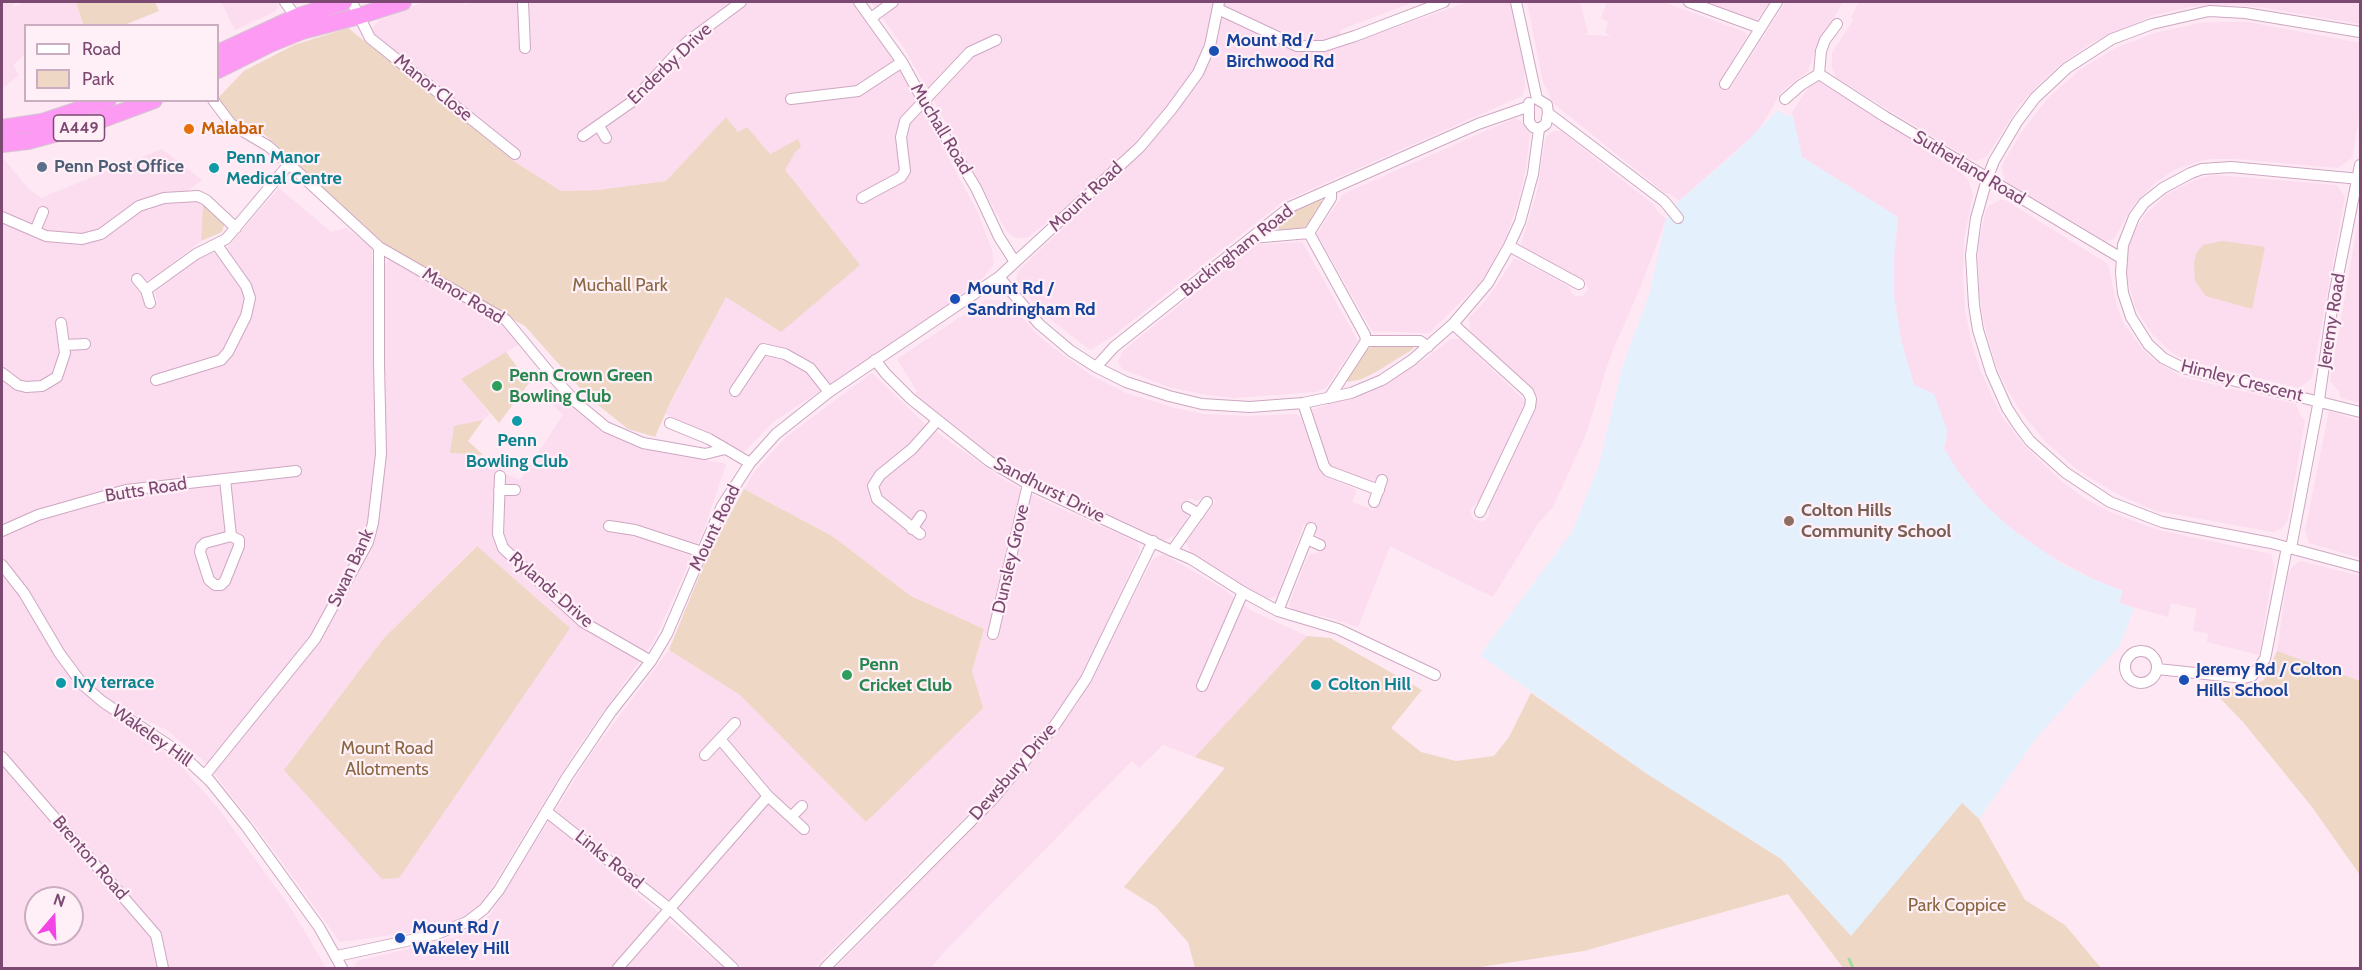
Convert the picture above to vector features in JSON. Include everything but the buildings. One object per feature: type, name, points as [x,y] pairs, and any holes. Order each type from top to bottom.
[{"type":"highway","points":[[219,53],[296,17],[345,2]]},
{"type":"highway","points":[[219,70],[270,44],[356,9],[403,2]]},
{"type":"highway","name":"A449","points":[[2,128],[42,122],[102,102]]},
{"type":"highway","name":"A449","points":[[2,144],[28,141],[84,126],[149,102]]},
{"type":"street","points":[[285,2],[296,17]]},
{"type":"street","points":[[523,2],[525,48]]},
{"type":"street","name":"Enderby Drive","points":[[583,136],[633,101],[687,42],[741,2]]},
{"type":"street","name":"Muchall Road","points":[[859,2],[902,62],[976,188],[999,237],[1016,262]]},
{"type":"street","points":[[871,18],[893,2]]},
{"type":"street","points":[[1218,5],[1297,46],[1324,46],[1444,2]]},
{"type":"street","points":[[1516,2],[1537,99]]},
{"type":"street","points":[[1689,2],[1760,28]]},
{"type":"street","points":[[1725,84],[1777,2]]},
{"type":"street","name":"Mount Road","points":[[337,957],[434,935],[467,922],[484,909],[499,890],[611,712],[651,661],[667,634],[722,506],[750,463],[776,434],[829,392],[999,277],[1133,153],[1172,110],[1198,73],[1205,58],[1218,5]]},
{"type":"street","name":"Manor Close","points":[[356,9],[370,38],[514,154]]},
{"type":"street","points":[[2361,32],[2245,13],[2209,11],[2152,24],[2112,39],[2067,68],[2036,98],[2010,133],[1987,179],[1973,236],[1971,255],[1978,330],[1991,372],[2007,408],[2030,441],[2066,473],[2088,489],[2128,510],[2162,522],[2289,547],[2361,567]]},
{"type":"street","points":[[1785,99],[1820,74],[1821,51],[1825,40],[1837,24]]},
{"type":"street","points":[[862,198],[901,177],[905,171],[901,136],[905,121],[970,52],[996,40]]},
{"type":"street","points":[[791,99],[858,91],[902,62]]},
{"type":"street","name":"Sutherland Road","points":[[1820,74],[1987,179],[2121,258]]},
{"type":"street","points":[[999,277],[1039,324],[1071,351],[1126,382],[1168,396],[1202,404],[1251,407],[1303,403],[1351,393],[1382,380],[1428,347],[1453,324],[1488,283],[1520,222],[1533,174],[1539,129],[1546,124],[1548,112],[1543,100],[1537,99],[1530,101],[1527,107],[1529,122],[1533,127],[1539,129]]},
{"type":"street","name":"Manor Road","points":[[214,102],[231,124],[268,146],[380,247],[506,320],[577,403],[606,427],[643,443],[705,454],[725,449]]},
{"type":"street","name":"Buckingham Road","points":[[1096,367],[1114,347],[1290,207],[1478,124],[1527,107]]},
{"type":"street","points":[[1548,112],[1664,201],[1678,218]]},
{"type":"street","points":[[599,126],[606,138]]},
{"type":"street","points":[[146,290],[196,254],[216,245],[236,228],[289,164]]},
{"type":"street","name":"Jeremy Road","points":[[2157,669],[2244,678],[2252,676],[2265,659],[2319,400],[2334,296],[2361,165]]},
{"type":"street","name":"Himley Crescent","points":[[2359,178],[2231,167],[2192,172],[2163,188],[2144,203],[2129,229],[2121,258],[2122,292],[2126,306],[2139,331],[2163,358],[2182,368],[2361,412]]},
{"type":"street","points":[[1309,233],[1331,198],[1331,189]]},
{"type":"street","points":[[2,217],[54,237],[89,238],[101,234],[139,206],[164,198],[198,196],[236,228]]},
{"type":"street","points":[[35,231],[43,212]]},
{"type":"street","points":[[1252,238],[1309,233]]},
{"type":"street","points":[[1309,233],[1365,335],[1366,341],[1329,398]]},
{"type":"street","points":[[156,380],[221,360],[225,357],[243,322],[249,307],[249,292],[243,280],[216,245]]},
{"type":"street","points":[[1509,246],[1579,284]]},
{"type":"street","name":"Swan Bank","points":[[205,776],[315,639],[368,542],[373,524],[381,454],[380,247]]},
{"type":"street","points":[[137,279],[146,290],[150,303]]},
{"type":"street","points":[[2,373],[18,385],[26,387],[42,386],[57,377],[64,360],[65,345],[61,323]]},
{"type":"street","points":[[1453,324],[1528,392],[1531,399],[1530,406],[1480,512]]},
{"type":"street","points":[[1366,341],[1420,341],[1428,347]]},
{"type":"street","points":[[65,345],[84,344]]},
{"type":"street","points":[[735,391],[763,348],[785,354],[810,368],[829,392]]},
{"type":"street","name":"Sandhurst Drive","points":[[875,360],[898,387],[937,421],[989,461],[1028,484],[1191,559],[1278,611],[1338,629],[1435,675]]},
{"type":"street","points":[[1303,403],[1324,466],[1328,471],[1380,485],[1374,502]]},
{"type":"street","points":[[921,516],[916,532],[877,499],[873,486],[880,475],[912,449],[937,421]]},
{"type":"street","points":[[670,423],[750,463]]},
{"type":"street","points":[[688,451],[694,433]]},
{"type":"street","name":"Butts Road","points":[[2,531],[38,515],[126,490],[296,471]]},
{"type":"street","name":"Rylands Drive","points":[[500,476],[498,534],[503,548],[583,622],[651,661]]},
{"type":"street","points":[[225,479],[231,536]]},
{"type":"street","name":"Dunsley Grove","points":[[993,634],[1028,484]]},
{"type":"street","points":[[500,490],[515,490]]},
{"type":"street","points":[[1172,551],[1207,502]]},
{"type":"street","points":[[1187,507],[1199,514]]},
{"type":"street","points":[[609,526],[635,530],[702,552]]},
{"type":"street","points":[[1278,611],[1311,528]]},
{"type":"street","points":[[231,536],[239,540],[238,552],[225,581],[221,585],[215,585],[209,580],[200,552],[201,547],[205,543],[231,536]]},
{"type":"street","points":[[1307,539],[1320,545]]},
{"type":"street","name":"Dewsbury Drive","points":[[825,969],[992,800],[1055,725],[1086,679],[1153,541]]},
{"type":"street","name":"Wakeley Hill","points":[[2,565],[24,593],[60,654],[83,685],[103,702],[179,752],[205,776],[246,826],[299,898],[319,927],[342,969]]},
{"type":"street","points":[[1202,686],[1243,592]]},
{"type":"street","points":[[705,755],[735,723]]},
{"type":"street","points":[[720,739],[768,796],[804,829]]},
{"type":"street","name":"Brenton Road","points":[[2,757],[156,935],[163,969]]},
{"type":"street","points":[[618,969],[768,796]]},
{"type":"street","points":[[791,817],[802,806]]},
{"type":"street","name":"Links Road","points":[[547,812],[670,909]]},
{"type":"street","points":[[670,909],[733,969]]},
{"type":"shaded area","points":[[2,2],[13,2],[14,7],[24,2],[76,2],[82,24],[24,24],[24,55],[13,65],[19,75],[2,89]]},
{"type":"shaded area","points":[[221,2],[276,2],[279,6],[274,12],[235,30]]},
{"type":"shaded area","points":[[425,2],[460,2],[466,5],[471,2],[854,2],[894,56],[977,211],[992,250],[994,264],[983,278],[918,326],[773,422],[744,452],[665,414],[726,297],[781,332],[785,170],[798,139],[770,154],[747,127],[738,132],[726,117],[666,181],[598,190],[560,191],[518,164],[363,40],[379,20]]},
{"type":"shaded area","points":[[871,2],[1414,2],[1340,30],[1343,46],[1468,2],[1511,2],[1524,64],[1525,87],[1522,96],[1282,202],[1113,336],[1090,350],[1041,312],[1016,280],[1019,270],[1067,224],[1058,214],[1028,237],[1016,238],[1007,232],[906,51]]},
{"type":"shaded area","points":[[1527,2],[1580,2],[1588,33],[1586,35],[1612,36],[1605,33],[1608,22],[1601,18],[1607,2],[1663,2],[1745,32],[1747,36],[1720,82],[1731,87],[1786,2],[1843,2],[1814,53],[1808,71],[1782,91],[1758,131],[1679,201],[1669,193],[1665,193],[1553,103],[1543,82]]},
{"type":"shaded area","points":[[1705,2],[1769,2],[1759,17],[1754,20]]},
{"type":"shaded area","points":[[1859,2],[2360,2],[2360,24],[2237,5],[2191,7],[2154,15],[2093,42],[2061,64],[2018,107],[1987,156],[1977,161],[1970,159],[1836,78],[1832,68],[1832,53],[1854,19],[1851,17]]},
{"type":"shaded area","points":[[2248,22],[2360,43],[2360,111],[2352,158],[2338,168],[2237,159],[2211,159],[2197,162],[2174,170],[2155,183],[2132,207],[2114,239],[2106,241],[2008,183],[2004,178],[2002,167],[2004,161],[2022,132],[2047,99],[2081,69],[2116,48],[2154,33],[2200,23]]},
{"type":"shaded area","points":[[1814,79],[1868,111],[1964,175],[1968,180],[1973,195],[1964,239],[1963,279],[1965,310],[1971,340],[1979,367],[1992,397],[2003,418],[2023,444],[2061,481],[2087,500],[2110,512],[2158,530],[2271,554],[2274,565],[2259,655],[2207,642],[2208,633],[2193,631],[2197,609],[2171,603],[2168,617],[2119,603],[2122,590],[2093,579],[2036,548],[1991,512],[1959,473],[1944,449],[1947,437],[1934,394],[1914,385],[1901,340],[1894,295],[1894,258],[1898,217],[1802,157],[1792,112]]},
{"type":"shaded area","name":"Colton Hills Community School","points":[[1778,110],[1785,115],[1793,116],[1802,157],[1898,217],[1894,258],[1894,295],[1901,340],[1914,385],[1934,394],[1947,430],[1944,449],[1959,473],[1982,502],[2013,530],[2062,564],[2123,591],[2119,603],[2134,608],[2120,645],[2037,737],[1979,819],[1962,803],[1851,937],[1781,859],[1647,774],[1480,655],[1572,532],[1599,465],[1622,368],[1650,292],[1666,219],[1679,201],[1736,152]]},
{"type":"shaded area","points":[[1515,118],[1522,122],[1530,134],[1526,168],[1507,235],[1486,274],[1479,284],[1429,333],[1372,331],[1317,234],[1343,194]]},
{"type":"shaded area","points":[[1554,131],[1561,131],[1654,205],[1655,209],[1666,219],[1640,288],[1610,357],[1586,434],[1553,507],[1537,525],[1493,597],[1390,546],[1358,627],[1326,617],[1293,611],[1289,604],[1307,558],[1310,554],[1318,553],[1323,540],[1316,535],[1317,529],[1304,524],[1277,596],[1267,599],[1191,554],[1186,542],[1216,501],[1205,495],[1198,501],[1189,498],[1181,509],[1188,514],[1187,521],[1175,535],[1164,540],[1036,482],[980,448],[913,395],[917,391],[897,359],[986,300],[1003,300],[1008,302],[1039,336],[1055,349],[1091,375],[1126,393],[1203,414],[1250,416],[1297,414],[1301,418],[1320,472],[1326,477],[1357,490],[1352,502],[1374,510],[1378,507],[1388,479],[1379,476],[1372,483],[1329,466],[1312,410],[1374,389],[1425,359],[1451,339],[1460,339],[1525,401],[1525,406],[1481,498],[1470,510],[1473,519],[1483,522],[1489,516],[1489,507],[1536,408],[1536,399],[1471,333],[1469,318],[1487,299],[1514,259],[1520,260],[1569,287],[1575,296],[1583,296],[1588,289],[1583,279],[1521,247],[1537,192],[1545,140]]},
{"type":"shaded area","points":[[162,149],[202,180],[188,190],[203,204],[201,241],[150,280],[144,280],[135,274],[129,277],[149,307],[158,301],[154,294],[157,288],[198,258],[227,248],[279,188],[331,232],[346,228],[372,247],[375,316],[385,318],[385,265],[389,260],[505,323],[520,344],[461,379],[490,414],[483,420],[454,427],[451,453],[498,457],[501,472],[520,480],[563,415],[547,399],[558,388],[576,410],[629,444],[726,464],[705,527],[654,641],[574,753],[486,897],[468,916],[430,930],[340,942],[257,828],[205,762],[167,730],[116,706],[74,668],[33,596],[2,557],[2,157],[29,189],[41,198]],"holes":[[[476,546],[570,628],[284,770],[384,638]]]},
{"type":"shaded area","points":[[2215,175],[2336,185],[2345,196],[2312,378],[2299,388],[2185,360],[2171,352],[2153,335],[2136,309],[2125,271],[2127,250],[2136,229],[2145,215],[2167,194],[2197,179]]},
{"type":"shaded area","points":[[2000,200],[2005,200],[2108,264],[2117,306],[2124,324],[2142,349],[2154,360],[2182,377],[2296,404],[2305,420],[2288,520],[2282,528],[2273,532],[2157,511],[2125,498],[2095,481],[2074,467],[2046,442],[2021,412],[2007,389],[1997,368],[1984,324],[1979,291],[1978,247],[1986,210]]},
{"type":"shaded area","points":[[2360,212],[2360,403],[2341,398],[2339,391],[2330,381]]},
{"type":"shaded area","points":[[1302,242],[1358,341],[1325,389],[1316,392],[1234,398],[1168,387],[1122,369],[1118,361],[1124,350],[1254,245]]},
{"type":"shaded area","points":[[872,373],[925,424],[1001,478],[1046,502],[1137,542],[1140,550],[1084,674],[1052,720],[999,783],[814,968],[743,968],[603,845],[594,858],[724,968],[354,968],[357,961],[457,937],[490,915],[590,755],[669,650],[740,695],[865,821],[972,671],[984,629],[911,596],[832,536],[744,489],[756,470],[786,437]]},
{"type":"shaded area","points":[[2329,411],[2360,421],[2360,558],[2309,543],[2305,531]]},
{"type":"shaded area","points":[[1163,554],[1222,588],[1252,611],[1307,636],[1195,757],[1163,745],[1139,768],[1132,761],[943,953],[931,968],[835,968],[1009,790],[1077,705],[1153,559]]},
{"type":"shaded area","points":[[2301,561],[2360,576],[2360,681],[2277,651],[2288,575],[2293,566]]},
{"type":"shaded area","points":[[2,576],[19,596],[81,692],[101,708],[145,735],[179,764],[218,808],[292,910],[326,968],[2,968]]},
{"type":"green space","points":[[76,2],[155,2],[159,11],[126,24],[83,24]]},
{"type":"green space","name":"Muchall Park","points":[[348,28],[518,164],[561,191],[598,190],[666,181],[726,117],[738,132],[747,127],[770,154],[798,139],[801,147],[795,152],[785,170],[860,265],[781,332],[726,297],[670,403],[655,437],[628,429],[588,397],[525,326],[467,294],[468,291],[399,257],[264,134],[241,125],[227,112],[219,97],[244,71],[294,45]]},
{"type":"green space","points":[[1320,199],[1323,203],[1307,227],[1285,232],[1278,229],[1278,223],[1286,216]]},
{"type":"green space","points":[[203,204],[224,225],[222,232],[201,241]]},
{"type":"green space","points":[[2223,241],[2265,247],[2252,309],[2206,296],[2195,281],[2196,254],[2203,245]]},
{"type":"green space","points":[[1375,345],[1413,346],[1413,349],[1376,372],[1362,379],[1348,382],[1347,380],[1364,351]]},
{"type":"green space","name":"Penn Crown Green Bowling Club","points":[[506,352],[529,383],[499,423],[461,379]]},
{"type":"green space","points":[[483,420],[468,441],[483,455],[450,453],[454,426]]},
{"type":"green space","points":[[744,489],[832,536],[911,596],[984,629],[972,671],[983,708],[866,822],[740,695],[669,650],[707,557]]},
{"type":"green space","name":"Mount Road Allotments","points":[[477,546],[570,628],[399,878],[382,879],[284,770],[384,638]]},
{"type":"green space","name":"Park Coppice","points":[[1307,636],[1330,638],[1422,690],[1391,728],[1421,752],[1456,761],[1494,756],[1509,737],[1531,693],[1647,774],[1781,859],[1851,936],[1962,803],[1979,819],[2025,900],[2065,925],[2101,968],[1843,968],[1788,894],[1584,951],[1474,968],[1195,968],[1188,942],[1156,907],[1124,887],[1225,768],[1195,757]]},
{"type":"green space","points":[[2277,651],[2360,681],[2360,875],[2312,807],[2243,722],[2207,685],[2247,689],[2264,680]]},
{"type":"waterway","points":[[1849,959],[1853,968]]},
{"type":"place","name":"Mount Rd / Birchwood Rd","points":[[1214,51]]},
{"type":"place","name":"Malabar","points":[[189,129]]},
{"type":"place","name":"Penn Post Office","points":[[42,167]]},
{"type":"place","name":"Penn Manor Medical Centre","points":[[214,168]]},
{"type":"place","name":"Mount Rd / Sandringham Rd","points":[[955,299]]},
{"type":"place","name":"Penn Crown Green Bowling Club","points":[[497,386]]},
{"type":"place","name":"Penn Bowling Club","points":[[517,421]]},
{"type":"place","name":"Colton Hills Community School","points":[[1789,521]]},
{"type":"place","name":"Penn Cricket Club","points":[[847,675]]},
{"type":"place","name":"Jeremy Rd / Colton Hills School","points":[[2184,680]]},
{"type":"place","name":"Ivy terrace","points":[[61,683]]},
{"type":"place","name":"Colton Hill","points":[[1316,685]]},
{"type":"place","name":"Mount Rd / Wakeley Hill","points":[[400,938]]}]
